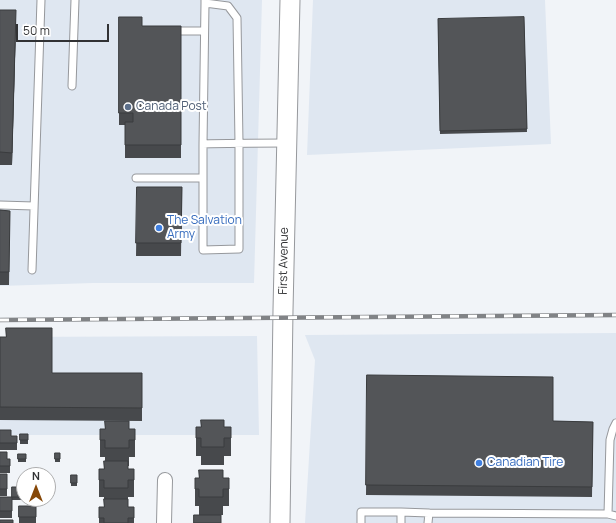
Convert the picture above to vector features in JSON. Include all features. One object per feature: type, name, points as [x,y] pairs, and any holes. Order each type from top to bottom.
[{"type":"main road","name":"First Avenue","points":[[280,523],[286,143],[290,0]]},
{"type":"street","points":[[164,523],[165,480]]},
{"type":"lane","points":[[32,270],[41,0]]},
{"type":"lane","points":[[72,86],[74,0]]},
{"type":"lane","points":[[205,1],[228,6],[236,18],[239,143],[239,249],[203,250],[205,1]]},
{"type":"lane","points":[[168,30],[204,31]]},
{"type":"lane","points":[[203,144],[286,143]]},
{"type":"lane","points":[[136,178],[203,178]]},
{"type":"lane","points":[[0,205],[34,206]]},
{"type":"lane","points":[[608,514],[610,440],[616,423]]},
{"type":"lane","points":[[361,523],[361,512],[608,514],[616,516]]},
{"type":"lane","points":[[401,512],[401,523]]},
{"type":"lane","points":[[428,523],[429,513]]},
{"type":"shaded area","points":[[0,0],[262,0],[254,283],[93,283],[0,286]]},
{"type":"shaded area","points":[[313,0],[545,0],[551,144],[307,155]]},
{"type":"shaded area","points":[[616,333],[616,523],[305,523],[315,360],[305,335]]},
{"type":"shaded area","points":[[257,336],[259,435],[0,435],[0,337]]},
{"type":"building","points":[[0,10],[16,10],[12,153],[0,152]]},
{"type":"building","points":[[119,17],[142,17],[142,26],[181,26],[181,145],[125,145],[125,122],[133,122],[133,113],[119,113]]},
{"type":"building","points":[[524,17],[527,129],[440,131],[438,19]]},
{"type":"building","name":"The Salvation Army","points":[[137,187],[182,187],[181,243],[136,243]]},
{"type":"building","points":[[0,210],[10,211],[9,272],[0,272]]},
{"type":"building","points":[[6,328],[52,328],[52,373],[142,373],[142,408],[0,407],[0,337],[6,337]]},
{"type":"building","name":"Canadian Tire","points":[[367,375],[553,377],[553,421],[593,422],[592,487],[366,485]]},
{"type":"building","points":[[201,420],[224,420],[224,427],[231,427],[231,438],[224,438],[224,447],[201,447],[201,438],[196,438],[196,427],[201,427]]},
{"type":"building","points":[[105,421],[129,421],[129,429],[135,429],[135,440],[129,440],[129,448],[105,448],[105,440],[100,440],[100,429],[105,429]]},
{"type":"building","points":[[0,430],[11,430],[11,436],[17,436],[17,443],[0,443]]},
{"type":"building","points":[[20,434],[28,434],[28,440],[20,440]]},
{"type":"building","points":[[0,452],[7,452],[7,459],[10,459],[10,466],[0,466]]},
{"type":"building","points":[[55,453],[60,453],[60,459],[55,459]]},
{"type":"building","points":[[18,454],[26,454],[26,459],[18,459]]},
{"type":"building","points":[[104,461],[128,461],[128,469],[134,469],[134,480],[128,480],[128,488],[104,488],[104,480],[99,480],[99,469],[104,469]]},
{"type":"building","points":[[199,470],[223,470],[223,478],[229,478],[229,489],[223,489],[223,497],[199,497],[199,489],[195,489],[195,478],[199,478]]},
{"type":"building","points":[[0,474],[7,474],[7,489],[0,489]]},
{"type":"building","points":[[71,475],[77,475],[77,483],[71,483]]},
{"type":"building","points":[[12,487],[16,487],[16,497],[12,497]]},
{"type":"building","points":[[0,497],[12,497],[12,511],[0,511]]},
{"type":"building","points":[[104,499],[128,499],[128,507],[134,507],[134,518],[128,518],[128,523],[104,523],[104,518],[99,518],[99,507],[104,507]]},
{"type":"building","points":[[19,507],[36,507],[36,517],[19,517]]},
{"type":"building","points":[[194,515],[221,515],[221,523],[194,523]]},
{"type":"building","points":[[0,520],[13,520],[13,523],[0,523]]},
{"type":"railway","points":[[0,320],[616,315]]},
{"type":"place","name":"Canada Post","points":[[128,107]]},
{"type":"place","name":"The Salvation Army","points":[[159,228]]},
{"type":"place","name":"Canadian Tire","points":[[479,463]]}]
